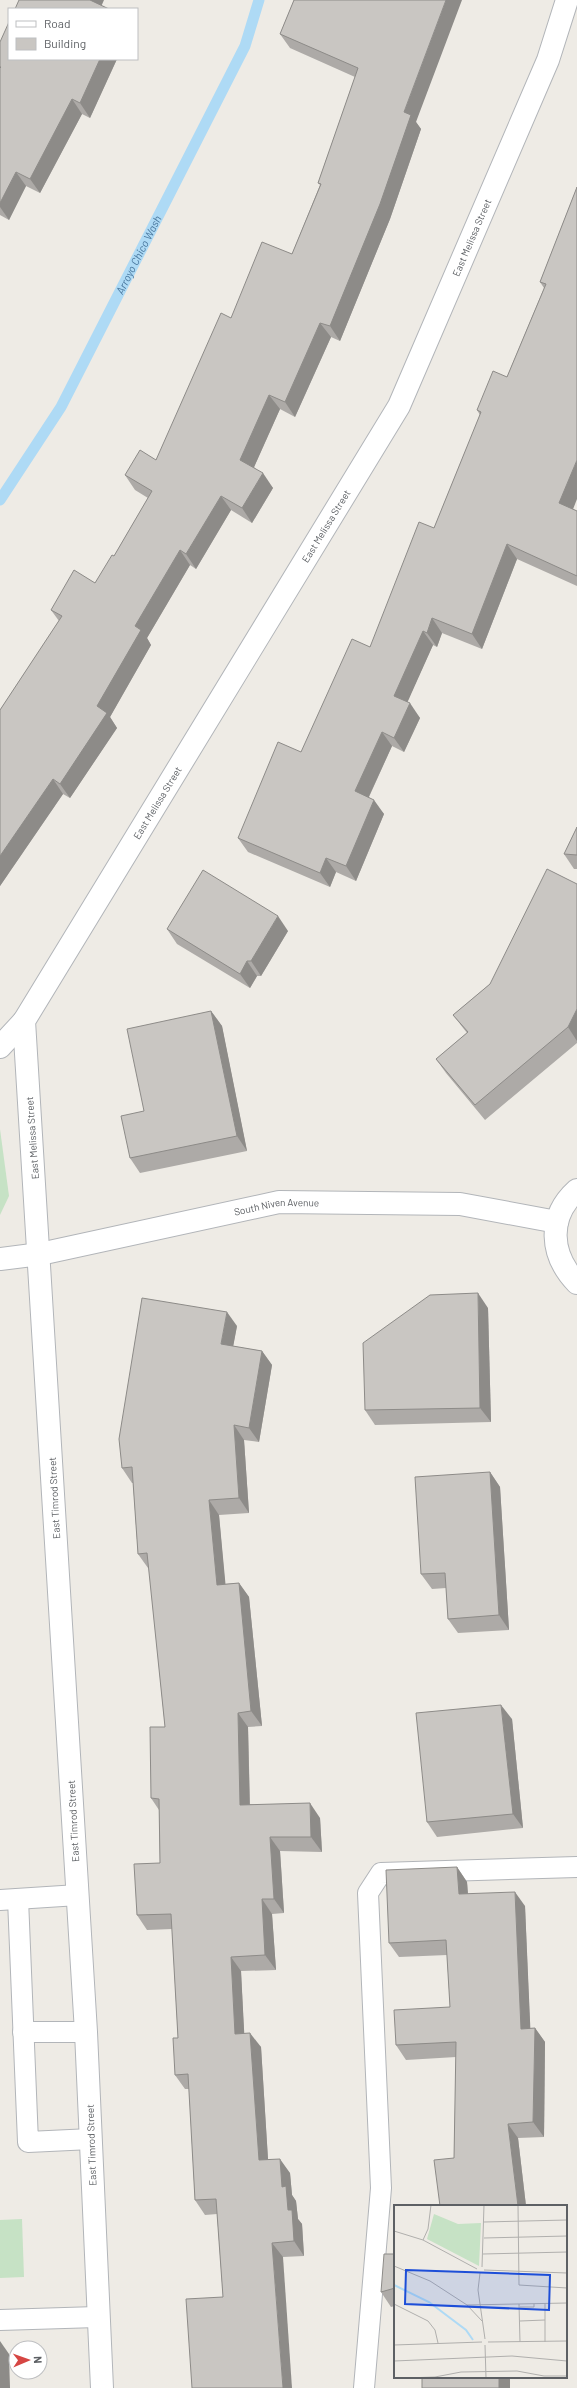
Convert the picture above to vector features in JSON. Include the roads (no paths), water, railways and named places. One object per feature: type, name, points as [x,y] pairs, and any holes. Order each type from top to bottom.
[{"type":"street","name":"East Melissa Street","points":[[0,1047],[24,1021],[399,406],[548,60],[567,0]]},
{"type":"street","name":"East Melissa Street","points":[[24,1021],[40,1254]]},
{"type":"street","points":[[577,1190],[568,1198],[559,1214],[554,1232],[556,1251],[564,1268],[577,1283]]},
{"type":"street","name":"South Niven Avenue","points":[[0,1259],[40,1254],[279,1202],[460,1204],[557,1222]]},
{"type":"street","name":"East Timrod Street","points":[[40,1254],[86,2032],[102,2388]]},
{"type":"lane","points":[[364,2388],[381,2188],[368,1893],[381,1873],[577,1867]]},
{"type":"lane","points":[[78,1895],[9,1900],[24,2032],[28,2142],[91,2138]]},
{"type":"lane","points":[[24,2032],[86,2032]]},
{"type":"lane","points":[[0,2320],[98,2317]]},
{"type":"waterway","name":"Arroyo Chico Wash","points":[[0,500],[61,407],[245,46],[259,0]]}]
